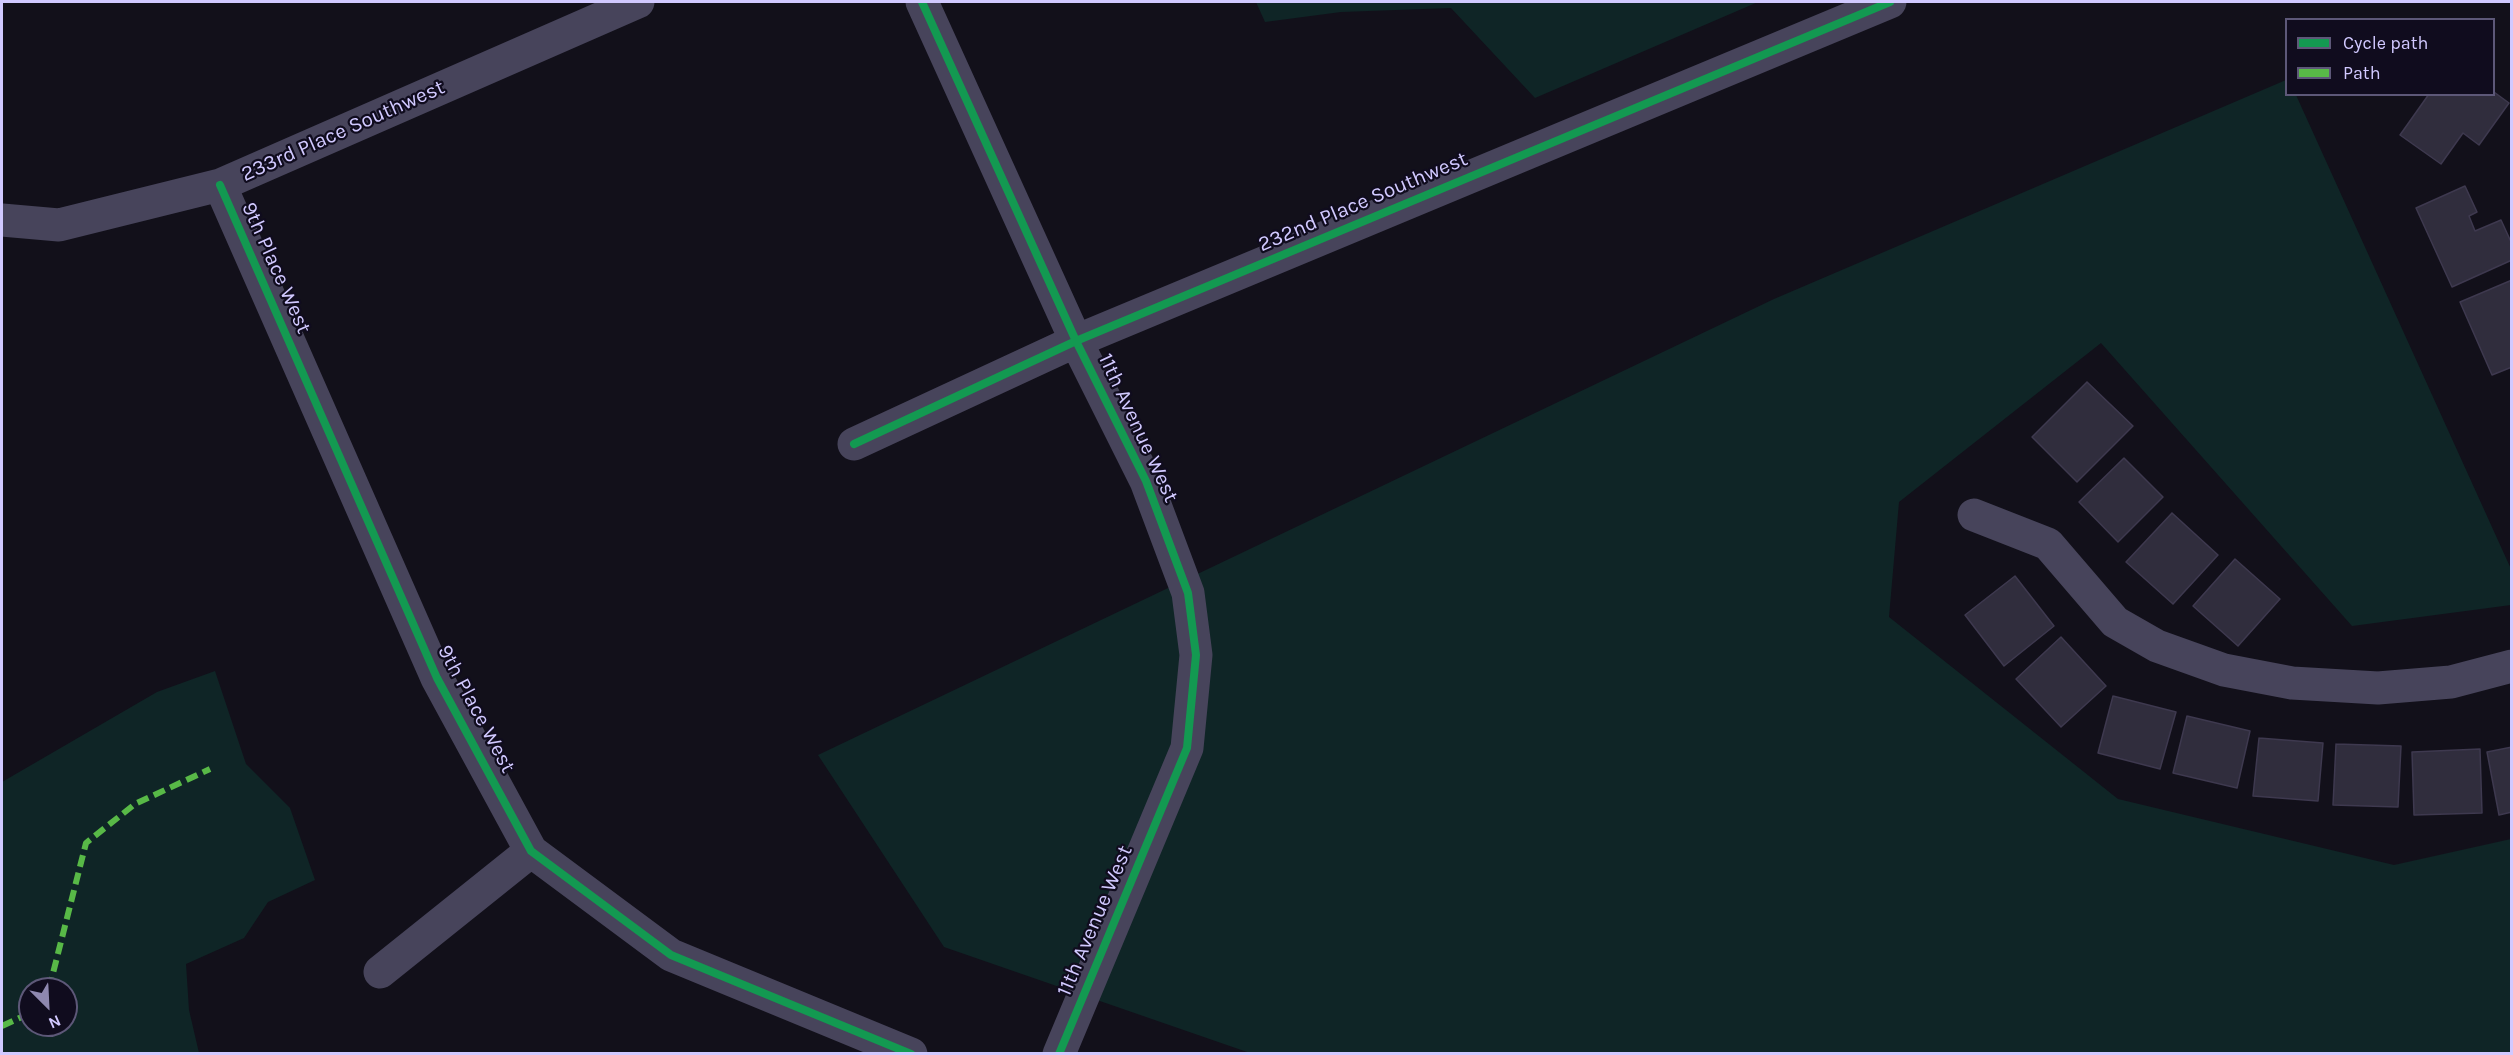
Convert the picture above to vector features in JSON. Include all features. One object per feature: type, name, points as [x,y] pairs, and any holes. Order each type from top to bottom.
[{"type":"street","name":"233rd Place Southwest","points":[[2,220],[58,225],[220,185],[638,2]]},
{"type":"street","name":"11th Avenue West","points":[[922,2],[1076,341],[1146,481],[1188,593],[1196,655],[1188,748],[1059,1053]]},
{"type":"street","name":"232nd Place Southwest","points":[[854,444],[1076,341],[1890,2]]},
{"type":"street","name":"9th Place West","points":[[220,185],[437,678],[531,851],[671,955],[910,1053]]},
{"type":"street","points":[[1974,515],[2048,544],[2115,622],[2157,646],[2224,670],[2292,683],[2378,688],[2451,682],[2511,666]]},
{"type":"street","points":[[380,972],[531,851]]},
{"type":"green space","points":[[1256,2],[1758,2],[1535,98],[1451,8],[1341,12],[1265,22]]},
{"type":"green space","points":[[2285,80],[2285,96],[2296,96],[2511,569],[2511,605],[2352,626],[2101,343],[1899,502],[1889,617],[2118,799],[2394,865],[2511,839],[2511,1053],[1250,1053],[944,947],[818,755],[1774,299]]},
{"type":"green space","points":[[215,671],[246,764],[290,808],[315,880],[268,902],[244,938],[186,964],[189,1010],[199,1053],[2,1053],[2,782],[157,692]]},
{"type":"building","points":[[2495,93],[2509,103],[2479,145],[2463,133],[2441,164],[2400,135],[2428,96],[2495,96]]},
{"type":"building","points":[[2465,186],[2477,212],[2469,216],[2475,231],[2501,220],[2512,244],[2512,260],[2452,287],[2416,208]]},
{"type":"building","points":[[2512,280],[2512,367],[2492,375],[2460,302]]},
{"type":"building","points":[[2087,382],[2133,426],[2077,482],[2032,437]]},
{"type":"building","points":[[2124,458],[2163,497],[2118,542],[2079,502]]},
{"type":"building","points":[[2172,513],[2218,555],[2173,604],[2126,562]]},
{"type":"building","points":[[2235,559],[2280,599],[2238,646],[2193,606]]},
{"type":"building","points":[[2015,576],[2054,626],[2004,666],[1965,615]]},
{"type":"building","points":[[2061,637],[2106,686],[2061,727],[2016,679]]},
{"type":"building","points":[[2113,696],[2176,712],[2160,769],[2098,753]]},
{"type":"building","points":[[2187,716],[2250,731],[2237,788],[2173,773]]},
{"type":"building","points":[[2259,738],[2323,743],[2318,801],[2253,796]]},
{"type":"building","points":[[2336,744],[2401,746],[2398,807],[2333,805]]},
{"type":"building","points":[[2512,747],[2512,812],[2499,815],[2487,752]]},
{"type":"building","points":[[2480,749],[2482,813],[2414,815],[2412,752]]},
{"type":"marked path","points":[[52,977],[86,843],[135,804],[210,769]]},
{"type":"marked path","points":[[2,1026],[18,1019]]},
{"type":"cycle path","points":[[922,2],[1076,341],[1146,481],[1188,593],[1196,655],[1187,748],[1059,1054]]},
{"type":"cycle path","points":[[854,444],[1076,341],[1890,2]]},
{"type":"cycle path","points":[[220,185],[437,678],[531,851],[671,955],[911,1054]]}]
